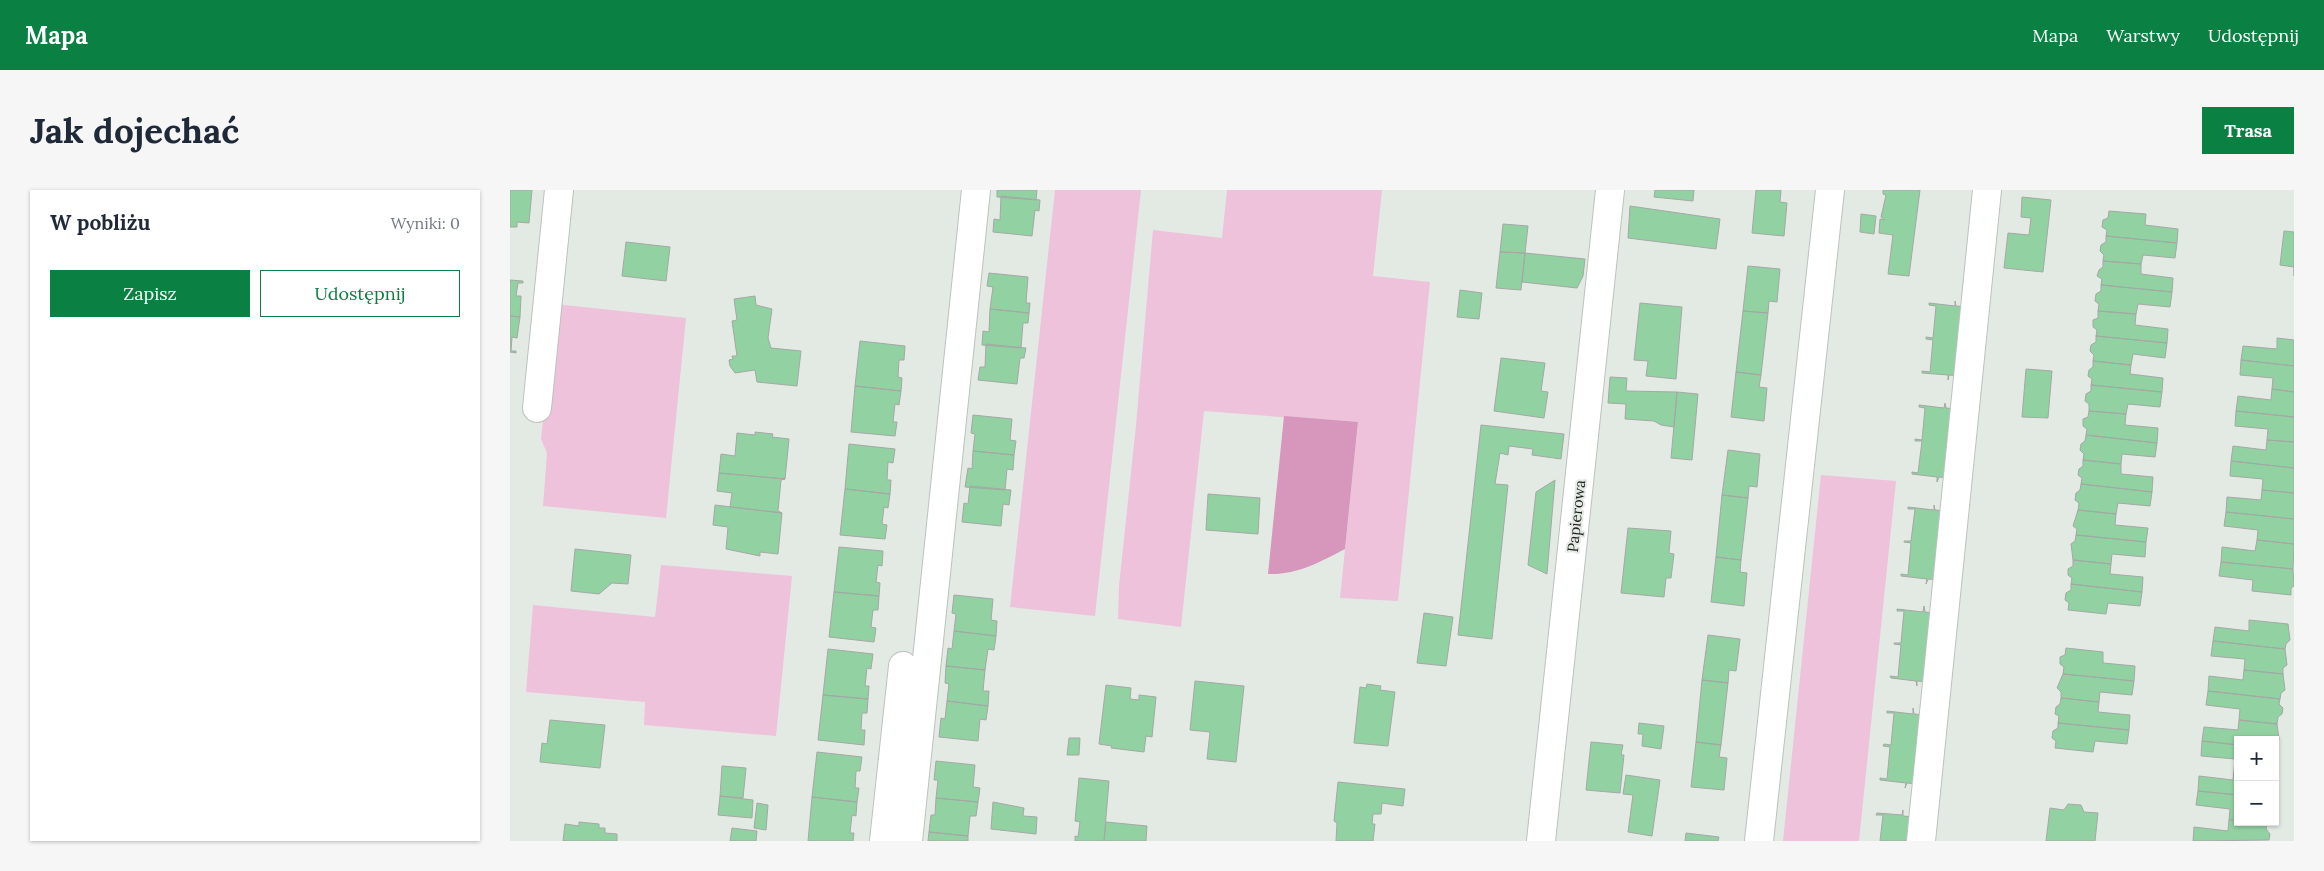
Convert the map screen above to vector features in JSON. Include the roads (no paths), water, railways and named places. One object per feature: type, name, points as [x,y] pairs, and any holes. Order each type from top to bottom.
[{"type":"street","points":[[537,408],[559,190]]},
{"type":"street","points":[[908,841],[976,190]]},
{"type":"street","name":"Papierowa","points":[[1541,841],[1610,190]]},
{"type":"street","points":[[1759,841],[1830,190]]},
{"type":"street","points":[[1921,841],[1987,190]]},
{"type":"street","points":[[884,841],[903,666]]}]
